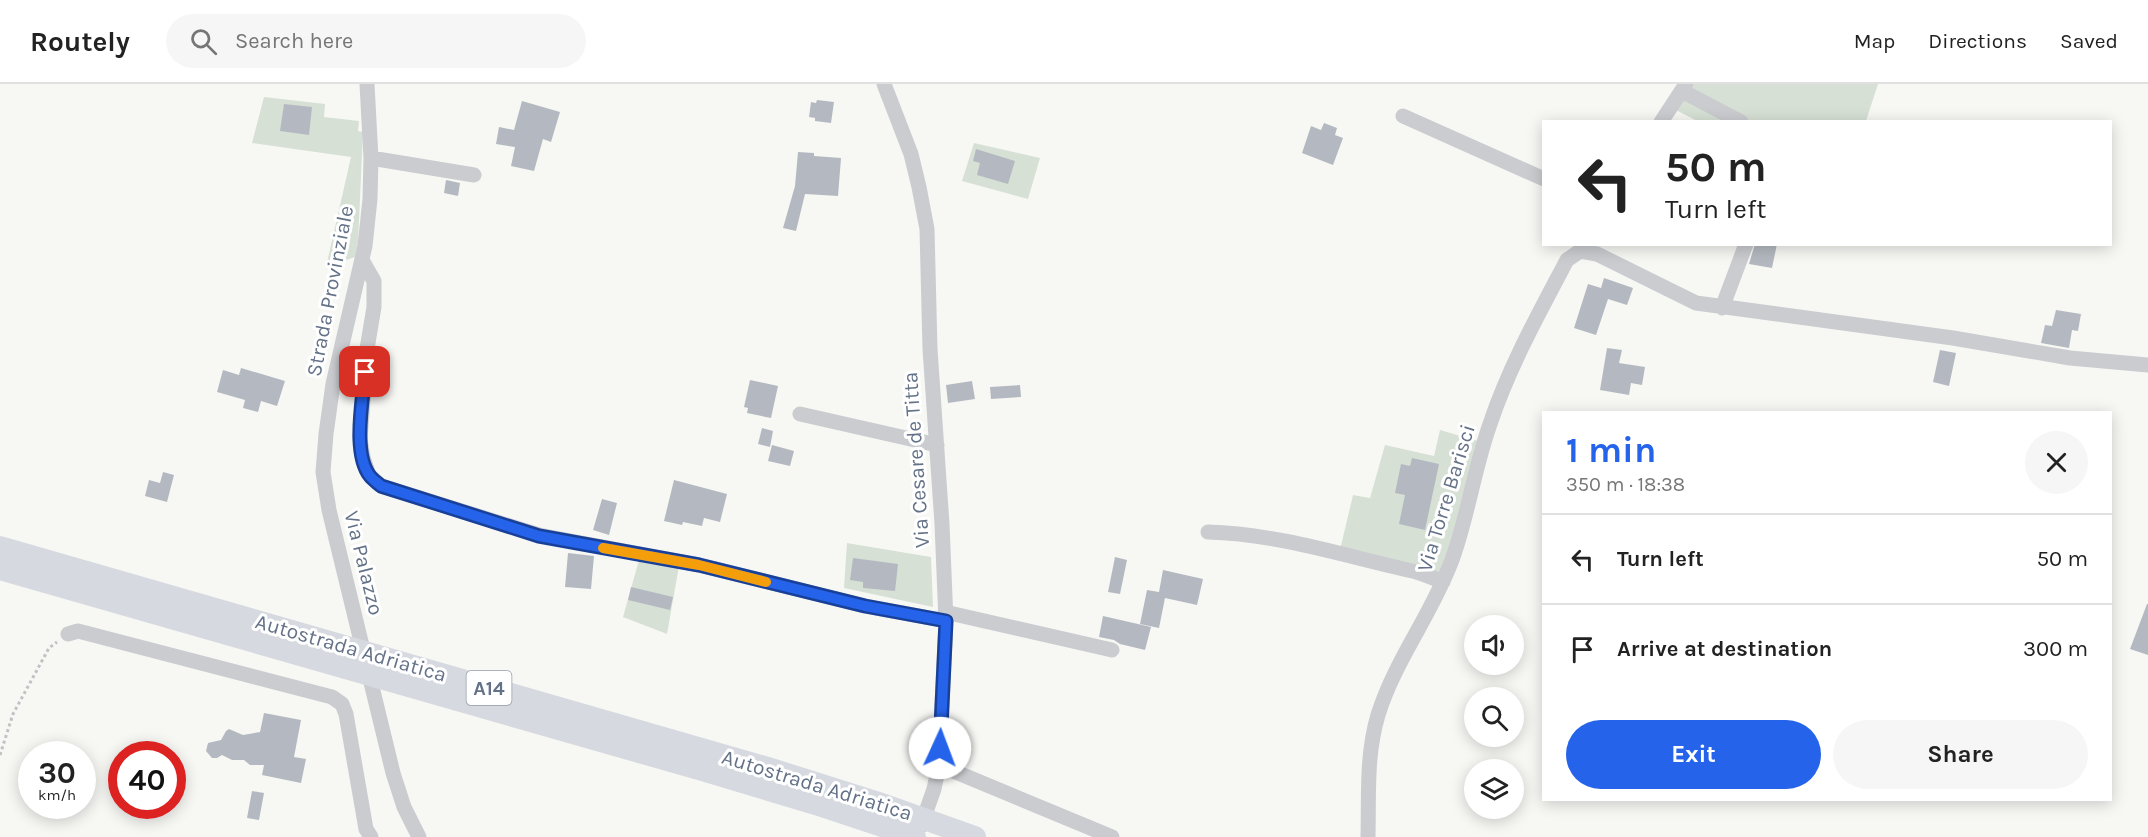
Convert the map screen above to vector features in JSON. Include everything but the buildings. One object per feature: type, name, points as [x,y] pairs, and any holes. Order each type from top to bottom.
[{"type":"highway","name":"Autostrada Adriatica","points":[[0,547],[768,768],[885,805],[975,837]]},
{"type":"highway","name":"Autostrada Adriatica","points":[[0,569],[702,770],[916,837]]},
{"type":"street","name":"Strada Provinziale","points":[[326,434],[333,384],[362,260],[370,199],[371,158],[367,84]]},
{"type":"street","name":"Via Cesare de Titta","points":[[884,84],[911,154],[920,187],[927,229],[930,349],[945,617],[939,765],[934,789],[916,837]]},
{"type":"street","points":[[1662,120],[1684,87],[1738,120]]},
{"type":"street","points":[[1403,116],[1542,178]]},
{"type":"street","points":[[371,158],[474,176]]},
{"type":"street","points":[[1722,308],[1745,246]]},
{"type":"street","points":[[1581,248],[1696,303],[1953,338],[2070,358],[2148,365]]},
{"type":"street","name":"Via Torre Barisci","points":[[1368,837],[1370,750],[1378,715],[1391,679],[1443,582],[1453,557],[1490,424],[1510,372],[1567,260],[1581,248]]},
{"type":"street","points":[[362,260],[374,281],[374,307],[367,349],[360,439],[369,475],[381,486],[539,536],[699,565],[865,606],[945,617],[1112,650]]},
{"type":"street","points":[[800,414],[937,445]]},
{"type":"street","name":"Via Palazzo","points":[[326,434],[323,472],[329,510],[393,773],[404,807],[419,837]]},
{"type":"street","points":[[1209,532],[1272,538],[1421,573],[1443,582]]},
{"type":"street","points":[[68,634],[78,631],[337,700],[342,704],[346,714],[366,829],[371,837]]},
{"type":"street","points":[[939,765],[1112,837]]},
{"type":"path","points":[[0,755],[13,714],[49,648],[68,634]]},
{"type":"shaded area","points":[[1692,84],[1878,84],[1866,120],[1695,120],[1674,109]]},
{"type":"shaded area","points":[[264,97],[325,104],[324,117],[359,121],[358,131],[363,132],[358,243],[355,257],[326,267],[351,157],[252,143]]},
{"type":"shaded area","points":[[974,143],[1040,158],[1028,199],[962,181]]},
{"type":"shaded area","points":[[1440,430],[1478,441],[1452,548],[1437,587],[1413,579],[1416,569],[1340,550],[1353,495],[1370,498],[1385,445],[1434,456]]},
{"type":"shaded area","points":[[847,543],[931,557],[933,607],[844,588]]},
{"type":"shaded area","points":[[639,560],[679,566],[667,634],[623,617]]},
{"type":"slow traffic","points":[[603,548],[699,565],[766,582]]},
{"type":"route","points":[[365,372],[360,439],[369,475],[381,486],[539,536],[699,565],[865,606],[946,621],[940,748]]}]
